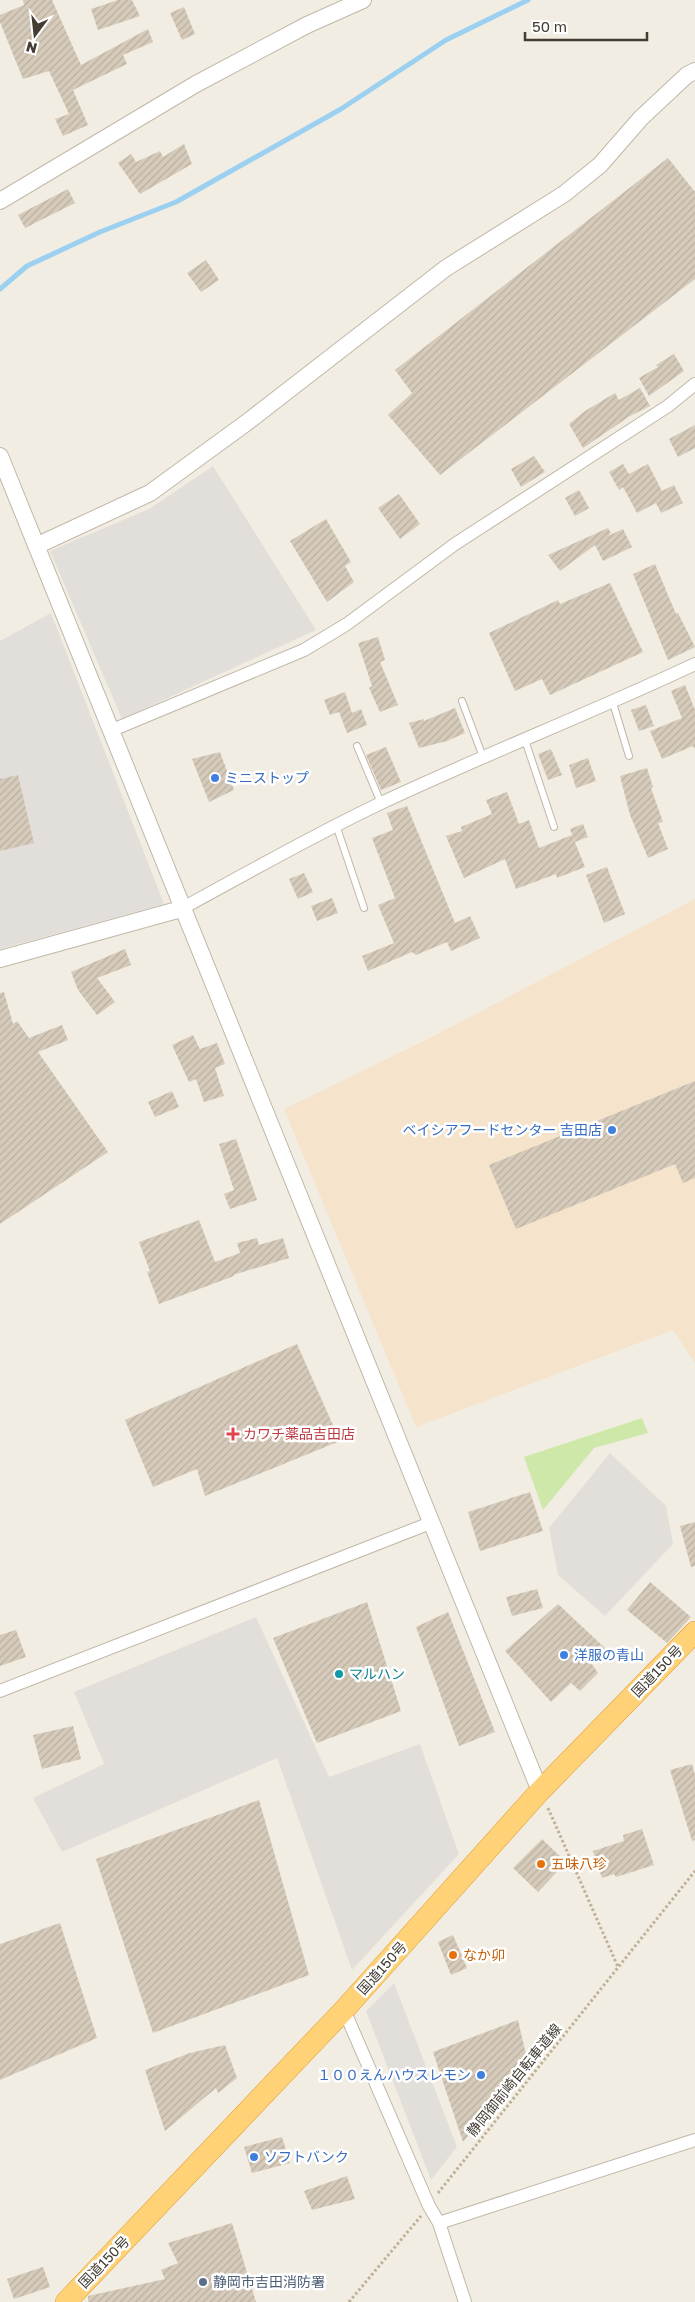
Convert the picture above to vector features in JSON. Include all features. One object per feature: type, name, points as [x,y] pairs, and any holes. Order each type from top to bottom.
[{"type":"highway","name":"国道150号","points":[[66,2302],[344,2010],[540,1791],[695,1632]]},
{"type":"street","points":[[0,202],[196,84],[307,24],[362,0]]},
{"type":"street","points":[[36,546],[150,492],[246,423],[446,268],[564,194],[600,165],[641,118],[687,75],[695,71]]},
{"type":"street","points":[[110,731],[304,650],[347,624],[455,544],[668,406],[695,384]]},
{"type":"street","points":[[0,456],[181,909],[433,1522],[540,1791]]},
{"type":"street","points":[[0,959],[181,909],[336,825],[381,803],[483,756],[613,703],[695,664]]},
{"type":"street","points":[[0,1691],[433,1522]]},
{"type":"street","points":[[344,2010],[429,2206],[439,2223],[465,2302]]},
{"type":"street","points":[[439,2223],[695,2140]]},
{"type":"lane","points":[[462,700],[483,756]]},
{"type":"lane","points":[[613,703],[629,756]]},
{"type":"lane","points":[[526,740],[554,827]]},
{"type":"lane","points":[[356,746],[381,803]]},
{"type":"lane","points":[[336,825],[364,908]]},
{"type":"path","points":[[540,1791],[618,1967]]},
{"type":"path","name":"静岡御前崎自転車道線","points":[[349,2302],[429,2206],[459,2165],[695,1871]]},
{"type":"shaded area","points":[[213,466],[316,630],[122,719],[50,551],[149,509]]},
{"type":"shaded area","points":[[51,613],[164,904],[0,949],[0,641]]},
{"type":"shaded area","points":[[695,899],[695,1363],[673,1330],[416,1427],[284,1109],[432,1037]]},
{"type":"shaded area","points":[[610,1453],[666,1506],[673,1544],[605,1616],[558,1575],[549,1528]]},
{"type":"shaded area","points":[[256,1617],[329,1777],[420,1744],[459,1854],[352,1970],[277,1758],[62,1852],[33,1798],[104,1764],[74,1692]]},
{"type":"shaded area","points":[[394,1983],[457,2147],[431,2180],[366,2011]]},
{"type":"green space","points":[[642,1418],[648,1433],[594,1448],[543,1510],[524,1457]]},
{"type":"building","points":[[23,0],[52,0],[81,65],[148,29],[153,42],[123,55],[127,64],[73,90],[88,125],[63,136],[55,119],[69,114],[49,71],[23,79],[0,22],[0,15],[24,5]]},
{"type":"building","points":[[118,0],[132,0],[140,16],[98,30],[91,9]]},
{"type":"building","points":[[184,7],[195,34],[182,40],[170,13]]},
{"type":"building","points":[[184,144],[192,164],[140,194],[118,163],[131,154],[136,162],[160,151],[163,157]]},
{"type":"building","points":[[668,158],[695,192],[695,279],[440,475],[388,415],[412,393],[395,370]]},
{"type":"building","points":[[68,189],[75,203],[25,228],[18,215]]},
{"type":"building","points":[[206,260],[219,280],[201,292],[187,273]]},
{"type":"building","points":[[674,354],[684,371],[649,396],[639,378],[658,367],[656,365]]},
{"type":"building","points":[[640,388],[650,406],[630,416],[583,448],[569,424],[585,411],[615,393],[619,400]]},
{"type":"building","points":[[695,425],[695,448],[678,457],[669,439]]},
{"type":"building","points":[[534,456],[545,472],[521,487],[511,469]]},
{"type":"building","points":[[623,464],[629,474],[648,464],[662,491],[674,485],[683,503],[661,513],[656,503],[637,513],[623,487],[619,490],[609,472]]},
{"type":"building","points":[[579,490],[589,508],[575,516],[565,498]]},
{"type":"building","points":[[399,494],[420,524],[400,539],[378,508]]},
{"type":"building","points":[[326,519],[351,562],[345,566],[354,582],[327,602],[290,541]]},
{"type":"building","points":[[608,528],[611,533],[608,536],[623,529],[632,547],[603,561],[595,545],[560,571],[548,555]]},
{"type":"building","points":[[655,564],[676,614],[678,613],[695,647],[668,660],[633,574]]},
{"type":"building","points":[[610,583],[643,652],[550,695],[542,679],[515,691],[489,633],[558,600],[560,604]]},
{"type":"building","points":[[378,637],[385,660],[380,662],[398,705],[380,712],[369,688],[372,686],[358,643]]},
{"type":"building","points":[[685,685],[695,710],[695,749],[693,746],[662,759],[650,731],[682,718],[671,691]]},
{"type":"building","points":[[345,692],[352,713],[361,709],[367,725],[347,733],[339,712],[330,715],[324,700]]},
{"type":"building","points":[[646,705],[654,726],[639,731],[631,710]]},
{"type":"building","points":[[455,708],[465,733],[447,741],[419,748],[409,723],[424,719],[424,721]]},
{"type":"building","points":[[386,747],[401,782],[381,790],[366,755]]},
{"type":"building","points":[[551,749],[562,775],[548,780],[538,754]]},
{"type":"building","points":[[220,752],[234,790],[209,802],[192,759]]},
{"type":"building","points":[[588,758],[596,781],[576,788],[569,765]]},
{"type":"building","points":[[647,768],[653,787],[651,788],[663,822],[658,823],[668,849],[648,858],[630,815],[620,776]]},
{"type":"building","points":[[18,775],[34,843],[0,851],[0,779]]},
{"type":"building","points":[[507,792],[519,824],[529,820],[539,848],[572,835],[585,867],[557,878],[556,874],[516,889],[505,859],[464,878],[446,836],[462,831],[461,827],[492,814],[486,800]]},
{"type":"building","points":[[407,806],[455,923],[470,916],[480,938],[451,951],[447,942],[416,955],[412,952],[368,971],[362,956],[394,943],[378,905],[395,898],[372,838],[393,830],[387,813]]},
{"type":"building","points":[[583,824],[588,837],[575,842],[570,829]]},
{"type":"building","points":[[607,867],[625,914],[604,923],[586,875]]},
{"type":"building","points":[[304,873],[313,892],[298,899],[289,879]]},
{"type":"building","points":[[332,898],[338,913],[317,921],[311,906]]},
{"type":"building","points":[[125,949],[131,965],[97,978],[115,1002],[97,1015],[78,990],[71,972]]},
{"type":"building","points":[[4,992],[13,1024],[17,1021],[29,1038],[62,1025],[68,1040],[38,1052],[108,1152],[0,1224],[0,993]]},
{"type":"building","points":[[193,1035],[200,1049],[217,1043],[225,1064],[215,1068],[224,1096],[204,1102],[196,1079],[189,1082],[172,1045]]},
{"type":"building","points":[[695,1081],[695,1178],[683,1183],[675,1164],[516,1229],[489,1165]]},
{"type":"building","points":[[172,1091],[179,1107],[155,1117],[148,1102]]},
{"type":"building","points":[[236,1139],[257,1200],[230,1209],[224,1194],[234,1190],[219,1144]]},
{"type":"building","points":[[199,1220],[215,1262],[240,1253],[237,1243],[257,1238],[259,1245],[283,1238],[289,1258],[233,1275],[159,1304],[147,1272],[150,1271],[139,1242]]},
{"type":"building","points":[[297,1344],[340,1441],[205,1496],[197,1469],[153,1487],[125,1420]]},
{"type":"building","points":[[530,1492],[543,1531],[480,1551],[468,1512]]},
{"type":"building","points":[[695,1522],[695,1566],[691,1567],[680,1526]]},
{"type":"building","points":[[650,1582],[691,1617],[667,1643],[627,1610]]},
{"type":"building","points":[[537,1589],[543,1608],[512,1616],[506,1597]]},
{"type":"building","name":"マルハン","points":[[367,1602],[401,1711],[317,1743],[273,1638]]},
{"type":"building","points":[[558,1604],[606,1649],[591,1663],[598,1673],[580,1691],[571,1683],[551,1702],[505,1651]]},
{"type":"building","points":[[448,1612],[495,1732],[459,1746],[416,1627]]},
{"type":"building","points":[[16,1630],[26,1657],[0,1666],[0,1635]]},
{"type":"building","points":[[73,1726],[81,1759],[42,1769],[33,1735]]},
{"type":"building","points":[[692,1764],[695,1775],[695,1840],[692,1841],[670,1770]]},
{"type":"building","points":[[259,1800],[309,1975],[153,2033],[96,1859]]},
{"type":"building","points":[[642,1829],[654,1865],[616,1877],[614,1874],[602,1878],[593,1851],[624,1841],[623,1835]]},
{"type":"building","points":[[542,1839],[566,1862],[538,1892],[513,1868]]},
{"type":"building","points":[[60,1923],[97,2038],[0,2080],[0,1944]]},
{"type":"building","points":[[453,1935],[467,1968],[451,1975],[438,1942]]},
{"type":"building","points":[[518,2020],[528,2063],[463,2142],[433,2052]]},
{"type":"building","points":[[225,2045],[237,2078],[218,2093],[216,2088],[165,2131],[145,2070],[190,2053]]},
{"type":"building","points":[[282,2137],[290,2163],[252,2173],[244,2147]]},
{"type":"building","points":[[347,2176],[355,2199],[312,2210],[304,2191]]},
{"type":"building","points":[[232,2223],[256,2302],[88,2302],[88,2296],[165,2279],[161,2270],[178,2263],[168,2243]]},
{"type":"building","points":[[43,2267],[50,2287],[14,2299],[7,2279]]},
{"type":"waterway","points":[[0,289],[27,266],[100,232],[176,202],[341,109],[446,40],[528,0]]},
{"type":"place","name":"ミニストップ","points":[[215,778]]},
{"type":"place","name":"ベイシアフードセンター 吉田店","points":[[612,1130]]},
{"type":"place","name":"カワチ薬品吉田店","points":[[233,1434]]},
{"type":"place","name":"洋服の青山","points":[[564,1655]]},
{"type":"place","name":"マルハン","points":[[339,1674]]},
{"type":"place","name":"五味八珍","points":[[541,1864]]},
{"type":"place","name":"なか卯","points":[[453,1955]]},
{"type":"place","name":"１００えんハウスレモン","points":[[481,2075]]},
{"type":"place","name":"ソフトバンク","points":[[254,2157]]},
{"type":"place","name":"静岡市吉田消防署","points":[[203,2282]]}]
